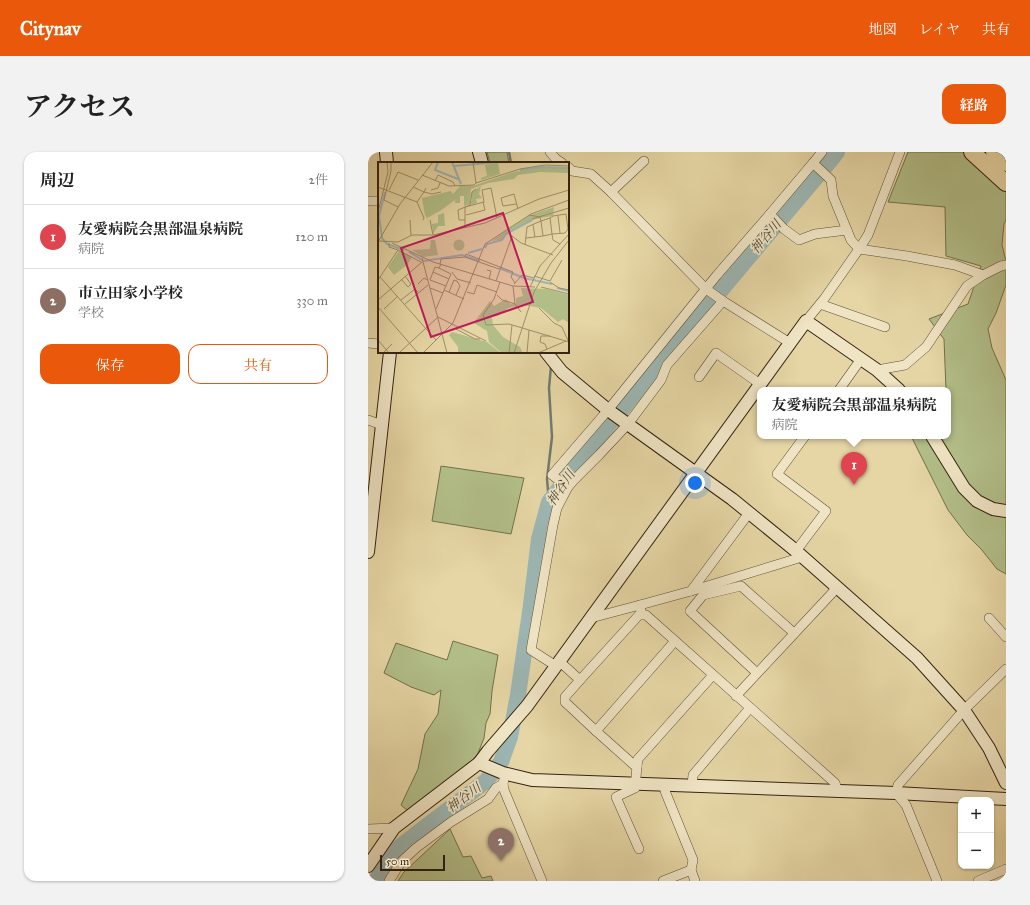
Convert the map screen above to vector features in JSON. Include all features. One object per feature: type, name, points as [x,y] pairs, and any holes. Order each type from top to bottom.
[{"type":"highway","points":[[972,152],[1006,183]]},
{"type":"highway","points":[[994,152],[1006,163]]},
{"type":"street","points":[[386,152],[387,162]]},
{"type":"street","points":[[479,152],[482,162]]},
{"type":"street","points":[[550,152],[560,162]]},
{"type":"street","points":[[568,487],[552,475],[608,410],[706,289],[822,152]]},
{"type":"street","points":[[758,387],[860,249],[868,235],[900,152]]},
{"type":"street","points":[[610,192],[644,161]]},
{"type":"street","points":[[813,164],[831,180],[833,196],[851,240],[860,249],[955,265],[982,275]]},
{"type":"street","points":[[569,168],[572,171],[591,174],[706,289],[723,302],[790,343]]},
{"type":"street","points":[[770,214],[784,229],[799,240],[815,234],[847,230]]},
{"type":"street","points":[[877,370],[905,365],[926,347],[967,286],[982,275],[1006,265]]},
{"type":"street","points":[[580,680],[558,664],[531,650],[553,525],[558,508],[568,487],[627,423],[661,380],[667,365],[723,302]]},
{"type":"street","points":[[820,304],[885,327]]},
{"type":"street","points":[[806,322],[877,370],[896,387]]},
{"type":"street","points":[[368,343],[378,344]]},
{"type":"street","points":[[368,552],[390,353]]},
{"type":"street","points":[[547,353],[562,372],[608,410],[696,472],[799,554],[917,658],[964,710],[989,748],[1006,783]]},
{"type":"street","points":[[699,377],[716,353],[760,384]]},
{"type":"street","points":[[841,387],[861,359]]},
{"type":"street","points":[[368,866],[394,828],[481,765],[488,751],[527,706],[757,388]]},
{"type":"street","points":[[368,420],[382,425]]},
{"type":"street","points":[[591,618],[641,610],[691,591],[799,554],[826,511],[777,474],[803,439]]},
{"type":"street","points":[[934,439],[964,488],[977,501],[993,509],[1006,511]]},
{"type":"street","points":[[691,591],[749,513]]},
{"type":"street","points":[[736,696],[834,591],[834,585]]},
{"type":"street","points":[[757,673],[690,611],[704,595],[741,586],[794,633]]},
{"type":"street","points":[[641,610],[835,783],[838,792]]},
{"type":"street","points":[[637,766],[634,765],[565,702],[565,697],[639,615],[641,610]]},
{"type":"street","points":[[989,618],[1006,637]]},
{"type":"street","points":[[596,731],[675,641]]},
{"type":"street","points":[[896,793],[898,785],[964,710],[1006,669]]},
{"type":"street","points":[[639,849],[616,797],[635,788],[638,759],[713,675]]},
{"type":"street","points":[[692,786],[693,775],[750,708]]},
{"type":"street","points":[[481,765],[505,778],[532,780],[896,793],[1006,799]]},
{"type":"street","points":[[389,881],[400,862],[451,822],[488,799],[505,778]]},
{"type":"street","points":[[505,778],[504,790],[542,881]]},
{"type":"street","points":[[665,785],[665,791],[693,860],[691,870],[695,881]]},
{"type":"street","points":[[896,793],[906,805],[937,881]]},
{"type":"street","points":[[368,828],[394,828]]},
{"type":"street","points":[[663,881],[691,870]]},
{"type":"street","points":[[978,881],[1006,870]]},
{"type":"green space","points":[[487,152],[507,152],[509,162],[490,162]]},
{"type":"green space","points":[[908,152],[1006,152],[1006,220],[1004,224],[1002,245],[1006,261],[1006,285],[996,313],[988,329],[992,348],[1006,380],[1006,574],[997,569],[981,549],[967,535],[948,510],[912,439],[951,439],[951,387],[946,387],[944,339],[929,319],[968,304],[981,266],[946,256],[945,207],[888,202]]},
{"type":"green space","points":[[441,466],[524,478],[511,534],[432,521]]},
{"type":"green space","points":[[453,641],[498,655],[490,714],[486,723],[484,738],[477,756],[408,811],[401,805],[418,769],[425,734],[438,714],[441,690],[434,695],[411,687],[384,673],[396,643],[447,660]]},
{"type":"green space","points":[[450,829],[463,857],[471,856],[482,878],[491,876],[493,881],[398,881],[404,872]]},
{"type":"waterway","points":[[509,152],[511,162]]},
{"type":"waterway","name":"神谷川","points":[[376,881],[393,852],[486,781],[501,762],[510,737],[518,695],[539,539],[549,502],[588,450],[837,152]]},
{"type":"waterway","points":[[549,502],[547,479],[552,437],[549,388],[551,366]]},
{"type":"place","name":"友愛病院会黒部温泉病院","points":[[854,485]]},
{"type":"place","name":"市立田家小学校","points":[[501,861]]}]
